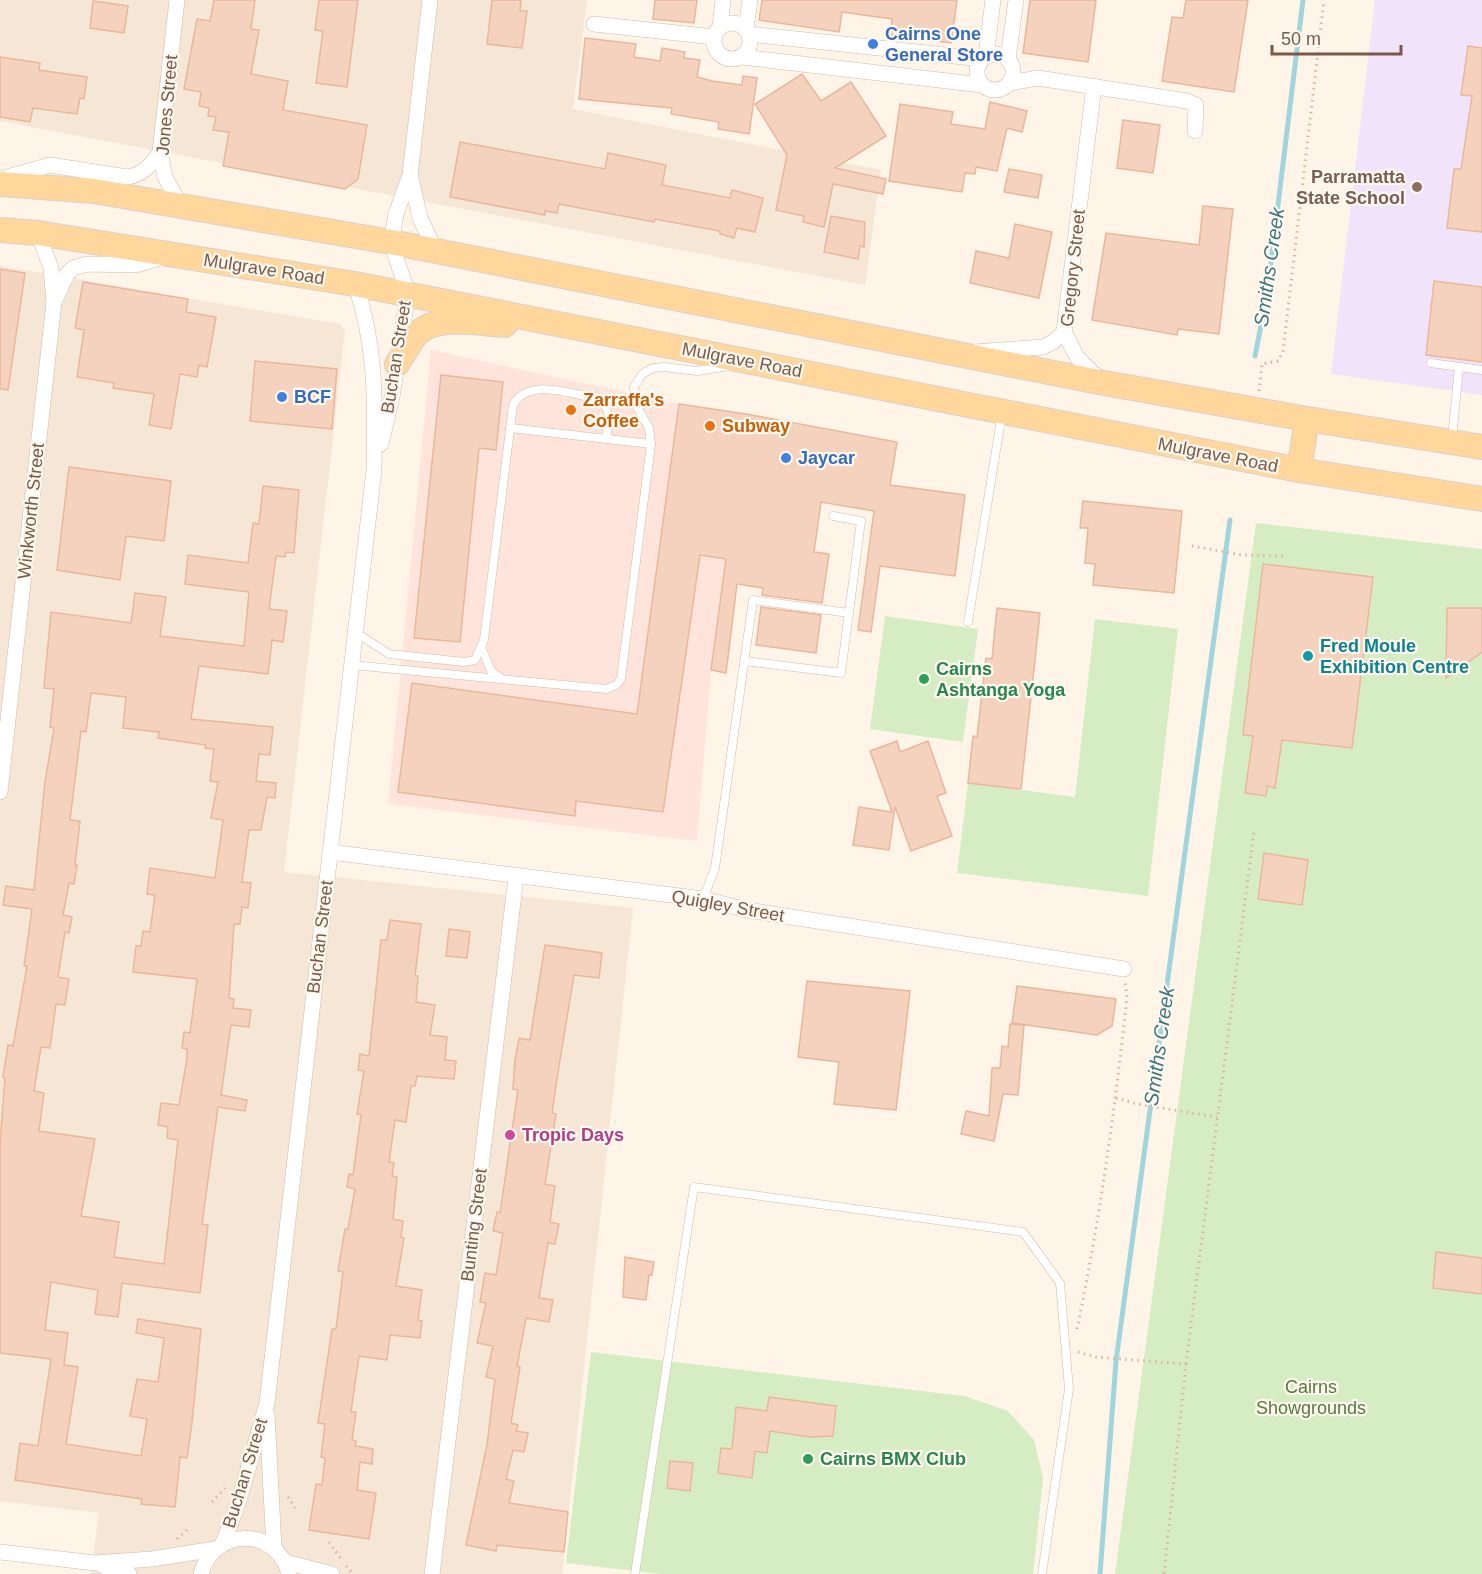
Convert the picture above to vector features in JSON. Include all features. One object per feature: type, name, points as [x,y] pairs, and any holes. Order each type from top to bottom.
[{"type":"main road","points":[[0,182],[94,191],[391,242],[1104,382],[1307,419],[1482,447]]},
{"type":"main road","name":"Mulgrave Road","points":[[0,230],[38,233],[355,284],[1299,470],[1482,499]]},
{"type":"main road","points":[[397,364],[417,334],[440,322],[582,328]]},
{"type":"main road","points":[[1299,470],[1307,419]]},
{"type":"street","name":"Jones Street","points":[[177,0],[160,152],[165,177],[180,205]]},
{"type":"street","name":"Buchan Street","points":[[374,470],[392,397],[408,294],[391,242],[396,213],[410,175],[430,0]]},
{"type":"street","points":[[723,0],[715,49],[724,58],[730,60],[742,57],[982,85],[1000,90],[1010,82],[1038,78],[1094,86],[1192,103],[1197,110],[1196,131]]},
{"type":"street","points":[[742,57],[750,46],[748,31],[750,0]]},
{"type":"street","points":[[982,85],[977,69],[984,58],[993,0]]},
{"type":"street","points":[[1010,82],[1013,71],[1010,62],[1016,0]]},
{"type":"street","points":[[594,24],[717,32],[730,22],[748,31],[984,58],[998,54],[1038,78]]},
{"type":"street","name":"Gregory Street","points":[[1094,86],[1064,332],[1077,357],[1104,382]]},
{"type":"street","points":[[0,182],[50,165],[127,177],[137,176],[149,167],[160,152]]},
{"type":"street","name":"Buchan Street","points":[[410,175],[420,218],[435,250]]},
{"type":"street","name":"Winkworth Street","points":[[0,792],[54,302],[51,268],[38,233]]},
{"type":"street","points":[[54,302],[67,274],[73,268],[87,264],[136,265],[171,254]]},
{"type":"street","name":"Buchan Street","points":[[274,1548],[267,1403],[374,470],[374,361],[364,307],[355,284]]},
{"type":"street","points":[[960,354],[1008,347],[1042,347],[1053,342],[1064,332]]},
{"type":"street","name":"Quigley Street","points":[[330,852],[703,899],[747,910],[1124,969]]},
{"type":"street","name":"Bunting Street","points":[[432,1574],[516,877]]},
{"type":"street","name":"Buchan Street","points":[[201,1574],[206,1559],[219,1546],[238,1504],[267,1403]]},
{"type":"street","points":[[0,1552],[95,1563],[152,1559],[219,1546],[237,1538],[254,1538],[274,1548],[287,1568],[332,1574]]},
{"type":"street","points":[[95,1563],[129,1574]]},
{"type":"lane","points":[[352,665],[606,689],[616,685],[621,679],[651,444],[649,428],[633,400],[634,387],[642,374],[653,368],[710,371],[749,362]]},
{"type":"lane","points":[[1431,363],[1482,370]]},
{"type":"lane","points":[[1452,442],[1459,367]]},
{"type":"lane","points":[[356,632],[389,654],[464,662],[475,660],[482,649],[513,405],[518,395],[527,390],[543,389],[598,399],[605,404],[609,412],[606,439]]},
{"type":"lane","points":[[968,622],[1002,413]]},
{"type":"lane","points":[[510,428],[651,444]]},
{"type":"lane","points":[[745,661],[841,673],[861,521],[833,516]]},
{"type":"lane","points":[[703,899],[715,868],[753,600],[849,613]]},
{"type":"lane","points":[[482,649],[491,672],[503,680]]},
{"type":"lane","points":[[635,1574],[694,1187],[1023,1232],[1060,1282],[1069,1389],[1042,1574]]},
{"type":"path","points":[[1257,410],[1262,364],[1278,361],[1283,352],[1324,0]]},
{"type":"path","points":[[1192,546],[1242,555],[1287,556]]},
{"type":"path","points":[[1164,1574],[1186,1364],[1254,831]]},
{"type":"path","points":[[1075,1339],[1095,1244],[1116,1098],[1126,997],[1124,969]]},
{"type":"path","points":[[1116,1098],[1137,1104],[1217,1116]]},
{"type":"path","points":[[1072,1350],[1096,1357],[1186,1364]]},
{"type":"path","points":[[329,1542],[353,1574]]},
{"type":"shaded area","points":[[0,0],[587,0],[573,109],[881,170],[865,285],[0,121]]},
{"type":"shaded area","name":"Parramatta State School","points":[[1375,0],[1482,0],[1482,395],[1331,374]]},
{"type":"shaded area","points":[[0,266],[340,324],[345,330],[284,872],[633,908],[562,1574],[91,1574],[99,1513],[0,1501]]},
{"type":"shaded area","points":[[431,350],[679,404],[746,414],[711,670],[697,841],[388,804]]},
{"type":"green space","name":"Cairns Showgrounds","points":[[1256,523],[1482,549],[1482,1574],[1115,1574]]},
{"type":"green space","name":"Cairns Ashtanga Yoga","points":[[885,616],[978,629],[963,742],[870,729]]},
{"type":"green space","points":[[1095,619],[1178,629],[1148,896],[957,873],[968,783],[1075,797]]},
{"type":"green space","name":"Cairns BMX Club","points":[[591,1352],[964,1396],[1008,1411],[1034,1440],[1043,1478],[1033,1574],[661,1574],[566,1563]]},
{"type":"building","points":[[214,0],[255,0],[251,29],[259,30],[251,74],[288,81],[283,110],[367,125],[358,179],[345,189],[223,166],[229,132],[213,130],[216,117],[208,116],[209,108],[199,106],[201,92],[184,89],[197,19],[210,21]]},
{"type":"building","points":[[319,0],[358,0],[347,87],[316,83],[323,31],[315,30]]},
{"type":"building","points":[[492,0],[521,0],[520,11],[527,11],[522,48],[487,44]]},
{"type":"building","points":[[655,0],[697,0],[694,23],[653,19]]},
{"type":"building","points":[[762,0],[957,0],[951,43],[890,35],[892,19],[842,12],[839,32],[759,20]]},
{"type":"building","points":[[1030,0],[1096,0],[1088,62],[1023,53]]},
{"type":"building","points":[[1186,0],[1248,0],[1234,92],[1162,81],[1172,17],[1183,18]]},
{"type":"building","points":[[93,1],[128,6],[124,33],[90,28]]},
{"type":"building","points":[[585,38],[636,44],[634,57],[660,61],[662,48],[685,52],[684,58],[700,60],[697,77],[712,81],[742,85],[743,76],[757,78],[749,134],[718,129],[719,122],[671,114],[672,108],[579,99]]},
{"type":"building","points":[[1468,46],[1482,48],[1482,232],[1447,228],[1454,169],[1461,169],[1472,96],[1461,95]]},
{"type":"building","points":[[0,57],[40,63],[39,70],[87,77],[84,99],[80,98],[77,114],[33,108],[30,122],[0,117]]},
{"type":"building","points":[[802,74],[821,101],[851,82],[886,136],[835,168],[886,179],[883,194],[833,184],[824,227],[803,222],[804,216],[776,210],[787,155],[755,104]]},
{"type":"building","points":[[990,102],[1027,111],[1022,132],[1007,128],[997,171],[976,167],[975,174],[965,173],[962,192],[889,181],[900,104],[953,112],[951,124],[985,129]]},
{"type":"building","points":[[1123,120],[1160,125],[1153,173],[1117,168]]},
{"type":"building","points":[[460,142],[605,169],[608,153],[666,165],[662,185],[730,198],[732,190],[763,198],[755,232],[737,228],[734,238],[720,234],[720,231],[655,219],[654,222],[559,204],[557,213],[545,211],[545,215],[450,197]]},
{"type":"building","points":[[1009,169],[1042,175],[1038,198],[1004,192]]},
{"type":"building","points":[[1203,206],[1233,209],[1219,334],[1178,329],[1177,335],[1092,320],[1106,233],[1199,245]]},
{"type":"building","points":[[831,216],[865,222],[864,247],[860,246],[858,259],[824,252]]},
{"type":"building","points":[[1015,224],[1052,232],[1039,298],[970,283],[976,251],[1009,258]]},
{"type":"building","points":[[0,269],[25,273],[8,390],[0,389]]},
{"type":"building","points":[[1434,281],[1482,287],[1482,362],[1426,355]]},
{"type":"building","points":[[83,282],[188,299],[186,312],[216,317],[207,367],[199,365],[197,377],[180,374],[171,429],[149,425],[154,394],[113,388],[114,383],[77,377],[84,330],[75,328]]},
{"type":"building","points":[[255,361],[337,369],[332,429],[250,421]]},
{"type":"building","points":[[441,375],[503,382],[496,450],[479,448],[460,642],[414,638]]},
{"type":"building","points":[[679,404],[897,442],[890,485],[965,495],[955,576],[880,566],[871,632],[858,630],[874,511],[821,502],[814,552],[829,554],[822,603],[762,595],[763,588],[737,584],[726,673],[711,670],[726,559],[700,555],[663,812],[576,801],[575,816],[398,792],[412,683],[637,714]]},
{"type":"building","points":[[69,467],[171,481],[164,541],[126,536],[120,580],[57,570]]},
{"type":"building","points":[[263,486],[299,490],[294,553],[286,552],[285,557],[276,556],[269,609],[287,611],[283,642],[272,640],[268,674],[199,666],[191,719],[273,727],[270,755],[259,754],[256,781],[276,783],[275,798],[267,797],[261,830],[249,830],[242,882],[251,883],[248,908],[242,907],[240,924],[234,924],[229,998],[234,999],[233,1008],[251,1010],[249,1027],[231,1025],[221,1095],[247,1100],[245,1111],[218,1107],[202,1224],[208,1225],[200,1293],[122,1283],[118,1317],[95,1314],[98,1290],[51,1282],[45,1330],[68,1333],[64,1365],[78,1367],[66,1444],[141,1456],[147,1419],[130,1416],[137,1379],[158,1382],[164,1338],[136,1333],[138,1319],[201,1329],[187,1458],[180,1457],[175,1507],[141,1504],[142,1499],[15,1480],[20,1443],[38,1446],[51,1359],[0,1353],[0,1143],[5,1078],[3,1077],[8,1045],[13,1046],[27,966],[24,966],[32,909],[3,905],[6,886],[34,890],[45,782],[54,728],[50,727],[54,689],[44,688],[51,612],[131,623],[135,593],[166,597],[160,636],[244,646],[249,592],[185,584],[188,555],[248,563],[253,523],[259,524]],"holes":[[[91,693],[126,697],[123,728],[159,732],[158,738],[206,745],[205,748],[214,749],[210,781],[218,782],[211,818],[223,820],[215,878],[150,868],[147,894],[155,895],[150,932],[143,931],[141,946],[136,946],[133,972],[197,979],[190,1033],[184,1032],[182,1048],[187,1049],[187,1059],[179,1105],[161,1103],[158,1125],[168,1127],[167,1138],[178,1140],[164,1264],[114,1257],[119,1222],[81,1216],[95,1139],[39,1131],[44,1093],[34,1091],[41,1047],[50,1048],[56,1004],[65,1005],[69,979],[58,977],[65,932],[69,933],[72,917],[63,915],[69,883],[74,884],[77,865],[75,865],[80,821],[70,820],[81,731],[86,732]]]},
{"type":"building","points":[[1083,501],[1182,511],[1174,593],[1093,585],[1095,564],[1085,563],[1088,528],[1080,528]]},
{"type":"building","name":"Fred Moule Exhibition Centre","points":[[1263,564],[1373,577],[1352,748],[1282,740],[1275,788],[1267,786],[1266,796],[1245,793],[1253,736],[1243,735]]},
{"type":"building","points":[[761,607],[821,615],[816,653],[756,645]]},
{"type":"building","points":[[997,608],[1040,613],[1021,789],[968,783],[973,736],[977,737],[986,658],[992,659]]},
{"type":"building","points":[[1447,608],[1482,608],[1482,652],[1446,678]]},
{"type":"building","points":[[897,741],[900,752],[928,741],[946,793],[937,796],[952,836],[911,851],[895,807],[889,850],[853,845],[859,807],[892,812],[870,751]]},
{"type":"building","points":[[1264,853],[1308,860],[1302,905],[1258,899]]},
{"type":"building","points":[[390,920],[421,924],[415,976],[418,976],[416,1002],[435,1005],[430,1035],[447,1037],[445,1060],[456,1061],[454,1079],[417,1076],[415,1086],[411,1086],[406,1122],[395,1120],[389,1162],[394,1163],[392,1176],[397,1177],[393,1219],[403,1221],[401,1237],[404,1238],[396,1286],[422,1290],[418,1320],[422,1321],[420,1338],[390,1335],[387,1360],[359,1356],[351,1412],[356,1412],[352,1440],[356,1441],[355,1446],[373,1449],[372,1464],[360,1462],[357,1490],[376,1493],[369,1539],[309,1530],[316,1484],[322,1485],[325,1458],[321,1457],[325,1424],[318,1423],[332,1329],[336,1329],[343,1272],[338,1271],[355,1189],[347,1187],[349,1174],[353,1175],[361,1115],[357,1114],[364,1071],[358,1070],[360,1054],[369,1056],[381,940],[387,940]]},
{"type":"building","points":[[449,929],[470,932],[467,958],[446,956]]},
{"type":"building","points":[[545,945],[602,953],[599,978],[574,975],[552,1113],[556,1114],[545,1184],[555,1186],[550,1222],[559,1224],[555,1244],[548,1243],[539,1298],[553,1300],[549,1322],[526,1318],[517,1366],[520,1367],[511,1423],[518,1425],[516,1431],[528,1433],[524,1452],[513,1450],[506,1479],[514,1481],[509,1503],[568,1512],[564,1552],[497,1545],[496,1551],[466,1545],[487,1445],[495,1379],[486,1377],[493,1346],[477,1343],[486,1303],[480,1302],[485,1273],[496,1275],[503,1233],[493,1231],[497,1212],[500,1213],[518,1090],[513,1089],[515,1060],[519,1038],[530,1040]]},
{"type":"building","points":[[807,981],[910,991],[896,1110],[834,1104],[839,1062],[798,1057]]},
{"type":"building","points":[[1017,986],[1116,999],[1112,1026],[1097,1035],[1012,1023]]},
{"type":"building","points":[[1010,1024],[1024,1025],[1018,1095],[1003,1094],[994,1141],[961,1134],[966,1111],[989,1116],[992,1068],[1000,1068],[1002,1046],[1008,1047]]},
{"type":"building","points":[[1436,1252],[1482,1258],[1482,1294],[1433,1288]]},
{"type":"building","points":[[625,1257],[654,1262],[652,1275],[649,1275],[646,1300],[623,1297]]},
{"type":"building","points":[[769,1397],[836,1406],[833,1436],[810,1437],[770,1431],[767,1453],[755,1451],[752,1478],[718,1473],[721,1448],[732,1449],[736,1407],[767,1411]]},
{"type":"building","points":[[670,1461],[693,1463],[690,1491],[667,1488]]},
{"type":"waterway","name":"Smiths Creek","points":[[1255,356],[1267,295],[1303,0]]},
{"type":"waterway","name":"Smiths Creek","points":[[1100,1574],[1116,1361],[1230,520]]},
{"type":"place","name":"Cairns One General Store","points":[[873,44]]},
{"type":"place","name":"Parramatta State School","points":[[1417,187]]},
{"type":"place","name":"BCF","points":[[282,397]]},
{"type":"place","name":"Zarraffa's Coffee","points":[[571,410]]},
{"type":"place","name":"Subway","points":[[710,426]]},
{"type":"place","name":"Jaycar","points":[[786,458]]},
{"type":"place","name":"Fred Moule Exhibition Centre","points":[[1308,656]]},
{"type":"place","name":"Cairns Ashtanga Yoga","points":[[924,679]]},
{"type":"place","name":"Tropic Days","points":[[510,1135]]},
{"type":"place","name":"Cairns BMX Club","points":[[808,1459]]}]
